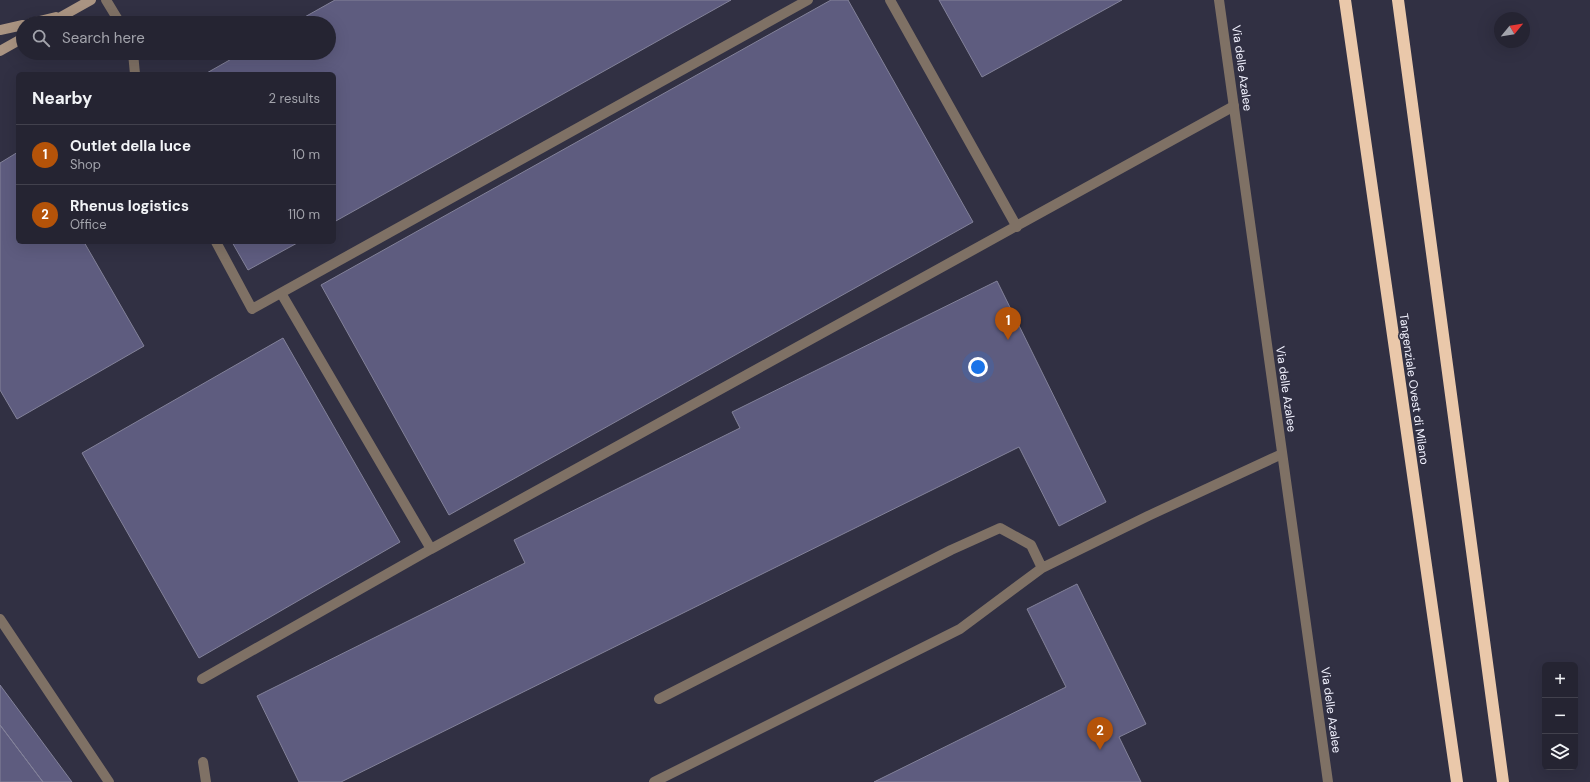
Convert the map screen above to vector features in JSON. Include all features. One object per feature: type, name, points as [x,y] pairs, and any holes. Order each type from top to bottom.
[{"type":"highway","name":"Tangenziale Ovest di Milano","points":[[1345,0],[1456,782]]},
{"type":"highway","points":[[1398,0],[1503,782]]},
{"type":"street","points":[[106,0],[116,16]]},
{"type":"street","points":[[217,244],[252,309],[808,0]]},
{"type":"street","points":[[890,0],[1017,227]]},
{"type":"street","name":"Via delle Azalee","points":[[1219,0],[1328,782]]},
{"type":"street","points":[[62,16],[88,1]]},
{"type":"street","points":[[0,30],[16,27]]},
{"type":"street","points":[[0,50],[16,42]]},
{"type":"street","points":[[134,60],[135,72]]},
{"type":"street","points":[[202,680],[431,549],[1234,106]]},
{"type":"street","points":[[281,293],[431,549]]},
{"type":"street","points":[[654,782],[960,629],[1042,568],[1157,512],[1282,454]]},
{"type":"street","points":[[659,699],[951,550],[1000,528],[1031,545],[1042,568]]},
{"type":"street","points":[[0,619],[109,782]]},
{"type":"street","points":[[203,762],[206,782]]},
{"type":"building","points":[[335,0],[731,0],[336,221],[336,72],[209,72],[230,60],[336,60],[336,16],[306,16]]},
{"type":"building","points":[[831,0],[848,0],[973,222],[449,515],[321,285]]},
{"type":"building","points":[[939,0],[1122,0],[982,77]]},
{"type":"building","points":[[16,153],[16,244],[85,244],[144,346],[17,419],[0,390],[0,163]]},
{"type":"building","points":[[233,244],[295,244],[248,270]]},
{"type":"building","points":[[997,281],[1106,502],[1059,526],[1019,447],[341,782],[299,782],[257,696],[525,563],[514,540],[740,428],[732,412]]},
{"type":"building","points":[[283,338],[400,542],[199,658],[82,453]]},
{"type":"building","points":[[1077,584],[1146,724],[1119,737],[1141,782],[874,782],[1066,687],[1027,609]]},
{"type":"building","points":[[0,685],[72,782],[43,782],[0,725]]},
{"type":"building","points":[[0,725],[43,782],[0,782]]},
{"type":"place","name":"Outlet della luce","points":[[1008,340]]},
{"type":"place","name":"Rhenus logistics","points":[[1100,750]]}]
